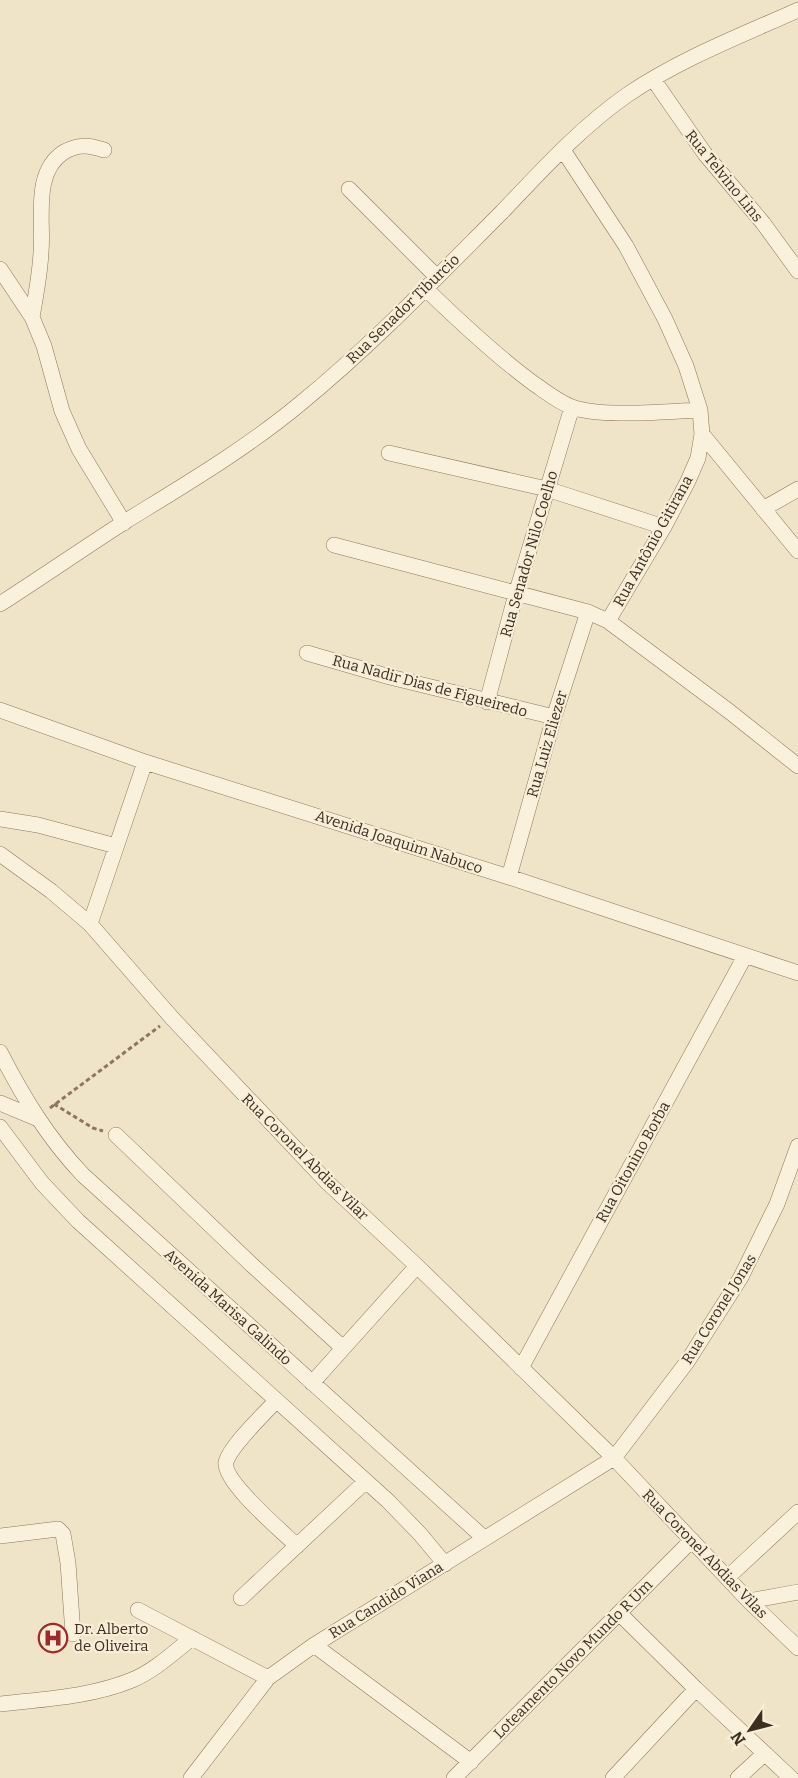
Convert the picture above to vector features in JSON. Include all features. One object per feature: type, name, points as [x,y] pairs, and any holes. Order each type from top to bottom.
[{"type":"street","name":"Rua Senador Tiburcio","points":[[0,604],[210,469],[299,405],[351,360],[426,289],[563,150],[599,117],[653,79],[684,62],[798,10]]},
{"type":"street","name":"Rua Telvino Lins","points":[[653,79],[705,154],[763,223],[798,271]]},
{"type":"street","points":[[32,317],[41,253],[43,180],[52,163],[61,154],[74,147],[87,145],[104,150]]},
{"type":"street","name":"Rua Antônio Gitirana","points":[[563,150],[626,246],[665,319],[687,366],[700,410],[702,434],[694,465],[664,526],[608,621],[798,766]]},
{"type":"street","points":[[349,189],[437,277]]},
{"type":"street","points":[[0,269],[32,317],[44,346],[62,411],[79,449],[124,523]]},
{"type":"street","points":[[426,289],[472,333],[507,362],[572,408],[596,412],[700,410]]},
{"type":"street","name":"Rua Senador Nilo Coelho","points":[[488,702],[516,594],[572,408]]},
{"type":"street","points":[[702,434],[798,550]]},
{"type":"street","points":[[389,453],[547,489],[664,526]]},
{"type":"street","points":[[763,509],[798,489]]},
{"type":"street","points":[[334,545],[588,612],[608,621]]},
{"type":"street","name":"Rua Luiz Eliezer","points":[[509,878],[554,717],[588,612]]},
{"type":"street","name":"Rua Nadir Dias de Figueiredo","points":[[307,653],[488,702],[554,717]]},
{"type":"street","name":"Avenida Joaquim Nabuco","points":[[0,710],[145,762],[798,973]]},
{"type":"street","points":[[90,924],[145,762]]},
{"type":"street","points":[[0,819],[38,825],[116,846]]},
{"type":"street","name":"Rua Coronel Abdias Vilar","points":[[0,854],[51,891],[90,924],[172,1018],[327,1182],[417,1266],[614,1458]]},
{"type":"street","name":"Rua Oitonino Borba","points":[[521,1368],[745,956]]},
{"type":"street","name":"Avenida Marisa Galindo","points":[[0,1052],[36,1118],[66,1157],[94,1186],[484,1538]]},
{"type":"street","points":[[0,1103],[36,1118]]},
{"type":"street","points":[[0,1127],[42,1184],[78,1221],[405,1518],[445,1564]]},
{"type":"street","points":[[116,1136],[252,1266],[343,1348]]},
{"type":"street","name":"Rua Coronel Jonas","points":[[614,1458],[687,1362],[741,1277],[777,1204],[798,1146]]},
{"type":"street","points":[[312,1383],[417,1266]]},
{"type":"street","points":[[276,1401],[234,1449],[226,1463],[227,1473],[235,1486],[297,1546]]},
{"type":"street","name":"Rua Candido Viana","points":[[191,1778],[268,1678],[314,1645],[614,1458]]},
{"type":"street","name":"Rua Coronel Abdias Vilas","points":[[614,1458],[749,1601],[798,1648]]},
{"type":"street","points":[[241,1598],[365,1482]]},
{"type":"street","points":[[728,1578],[798,1512]]},
{"type":"street","points":[[0,1536],[58,1529],[63,1534],[68,1563],[73,1634]]},
{"type":"street","name":"Loteamento Novo Mundo R Um","points":[[454,1778],[692,1540]]},
{"type":"street","points":[[749,1601],[798,1592]]},
{"type":"street","points":[[138,1610],[268,1678]]},
{"type":"street","points":[[619,1612],[696,1689],[791,1778]]},
{"type":"street","points":[[0,1704],[94,1691],[131,1680],[152,1670],[192,1638]]},
{"type":"street","points":[[314,1645],[471,1762]]},
{"type":"street","points":[[613,1778],[696,1689]]},
{"type":"street","points":[[738,1778],[764,1754]]},
{"type":"path","points":[[36,1118],[172,1018]]},
{"type":"path","points":[[54,1104],[93,1128],[116,1136]]},
{"type":"place","name":"Dr. Alberto de Oliveira","points":[[53,1638]]}]
